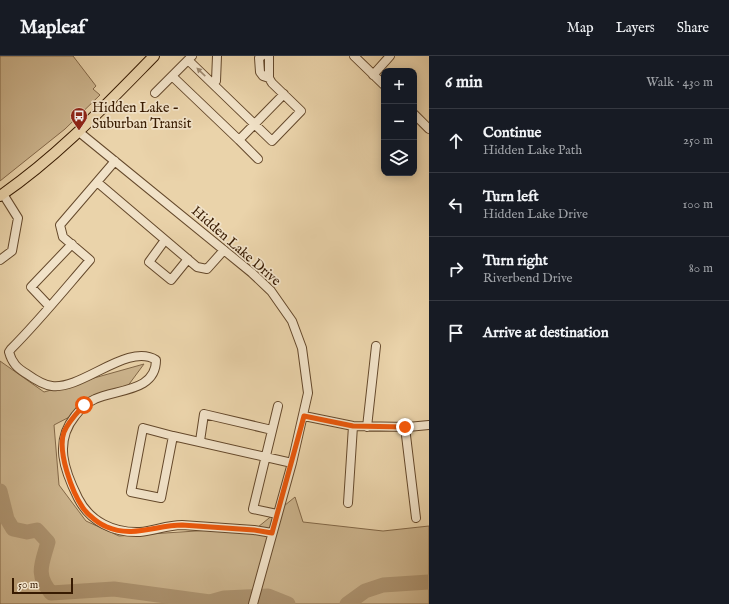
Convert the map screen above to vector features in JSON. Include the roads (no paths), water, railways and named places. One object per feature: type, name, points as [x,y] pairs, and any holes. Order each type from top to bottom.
[{"type":"main road","points":[[1,195],[32,173],[79,132],[154,56]]},
{"type":"street","points":[[213,84],[216,81],[217,56]]},
{"type":"street","points":[[262,56],[259,58],[260,72],[263,76],[269,78]]},
{"type":"street","points":[[155,94],[190,58],[213,84],[272,141],[301,111],[272,83],[269,78],[269,56]]},
{"type":"street","points":[[354,56],[381,82]]},
{"type":"street","points":[[373,75],[390,56]]},
{"type":"street","points":[[172,76],[258,159]]},
{"type":"street","points":[[239,140],[284,94]]},
{"type":"street","points":[[417,117],[429,129]]},
{"type":"street","name":"Hidden Lake Drive","points":[[79,132],[224,250],[271,291],[292,321],[302,348],[308,393],[304,416],[253,604]]},
{"type":"street","points":[[115,161],[60,226],[63,237],[90,260],[50,306],[37,324],[11,349],[9,352],[11,362],[35,380],[52,386],[65,385],[79,380],[100,369],[138,356],[150,356],[156,360],[156,365],[145,383],[124,392],[96,398],[84,405],[64,433],[62,447],[64,460],[75,491],[83,508],[106,527],[141,532],[172,525],[182,525],[254,530],[272,533]]},
{"type":"street","points":[[97,182],[197,267],[207,269],[224,250]]},
{"type":"street","points":[[0,260],[12,251],[18,218],[1,195]]},
{"type":"street","points":[[166,240],[149,262],[171,280],[188,259]]},
{"type":"street","points":[[50,306],[31,287],[72,244]]},
{"type":"street","points":[[367,427],[376,346]]},
{"type":"street","points":[[277,514],[253,509],[278,406]]},
{"type":"street","points":[[200,441],[204,414],[272,430]]},
{"type":"street","points":[[304,416],[353,426],[405,427],[429,425]]},
{"type":"street","points":[[348,503],[353,426]]},
{"type":"street","points":[[405,427],[416,518]]},
{"type":"street","points":[[173,436],[161,498],[132,492],[143,428],[292,463]]},
{"type":"waterway","points":[[0,491],[7,519],[13,529],[27,532],[37,530],[48,542],[42,563],[41,574],[51,593],[114,589],[210,602],[224,598],[268,596],[288,604]]},
{"type":"waterway","points":[[347,604],[365,591],[383,585],[429,582]]},
{"type":"place","name":"Hidden Lake - Suburban Transit","points":[[79,131]]}]
